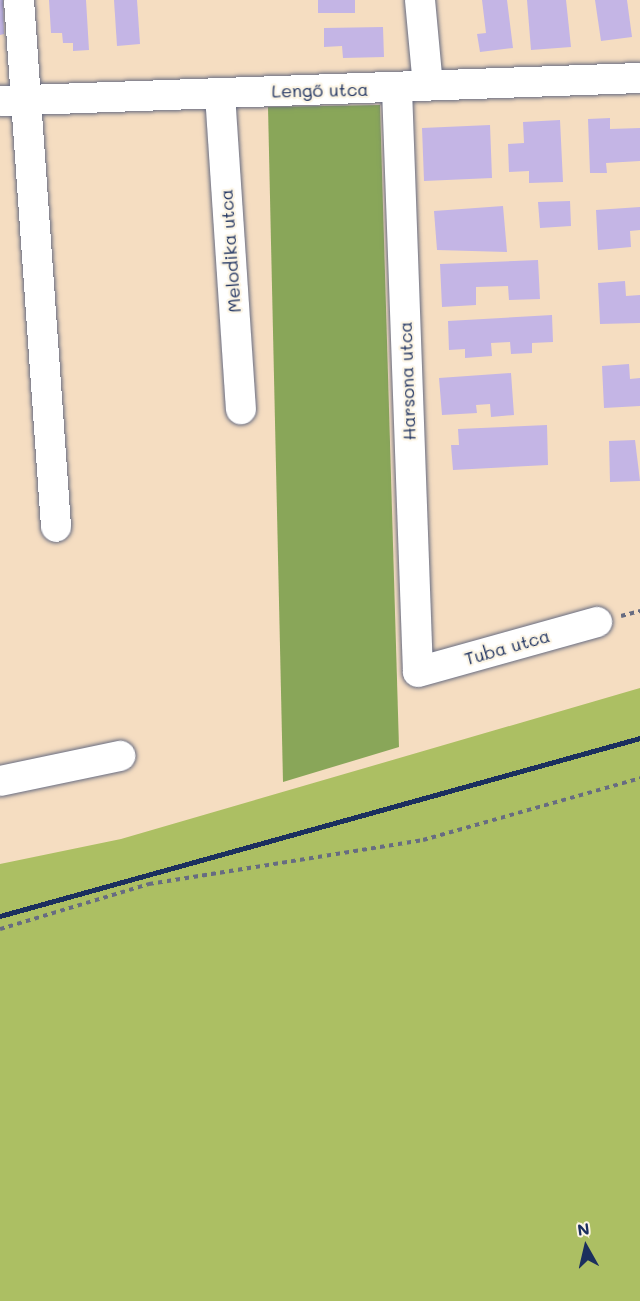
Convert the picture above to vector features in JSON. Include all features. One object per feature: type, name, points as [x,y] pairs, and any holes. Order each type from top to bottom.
[{"type":"street","points":[[20,0],[14,100],[57,528]]},
{"type":"street","points":[[420,0],[428,86]]},
{"type":"street","name":"Lengő utca","points":[[14,100],[397,89],[640,78]]},
{"type":"street","name":"Harsona utca","points":[[397,89],[418,672]]},
{"type":"street","name":"Melodika utca","points":[[220,94],[241,409]]},
{"type":"street","name":"Tuba utca","points":[[418,672],[597,622]]},
{"type":"street","points":[[0,781],[120,756]]},
{"type":"path","points":[[0,929],[148,884],[423,840],[640,778]]},
{"type":"green space","points":[[380,105],[399,747],[283,782],[268,107]]},
{"type":"green space","points":[[640,688],[640,1301],[0,1301],[0,864],[121,839]]},
{"type":"building","points":[[0,0],[3,0],[4,34],[0,35]]},
{"type":"building","points":[[49,0],[86,0],[89,50],[73,51],[73,43],[63,43],[62,33],[51,33]]},
{"type":"building","points":[[114,0],[137,0],[140,44],[117,46]]},
{"type":"building","points":[[318,0],[355,0],[355,13],[318,13]]},
{"type":"building","points":[[482,0],[507,0],[513,48],[480,52],[477,34],[486,33]]},
{"type":"building","points":[[527,0],[566,0],[571,47],[531,50]]},
{"type":"building","points":[[595,0],[627,0],[632,37],[601,41]]},
{"type":"building","points":[[383,27],[384,57],[343,58],[342,46],[324,47],[324,28]]},
{"type":"building","points":[[610,118],[610,129],[640,128],[640,161],[606,163],[607,173],[590,173],[588,119]]},
{"type":"building","points":[[560,120],[563,182],[529,183],[529,171],[509,172],[508,144],[524,143],[523,122]]},
{"type":"building","points":[[490,125],[492,178],[424,181],[422,128]]},
{"type":"building","points":[[570,201],[571,226],[540,228],[538,202]]},
{"type":"building","points":[[503,206],[507,252],[437,250],[434,211]]},
{"type":"building","points":[[640,207],[640,230],[630,231],[631,247],[598,250],[596,210]]},
{"type":"building","points":[[538,260],[540,299],[509,300],[508,286],[476,287],[476,305],[442,307],[440,264]]},
{"type":"building","points":[[625,281],[626,296],[640,295],[640,323],[600,324],[598,283]]},
{"type":"building","points":[[552,315],[553,342],[532,343],[532,353],[511,354],[510,342],[491,343],[492,356],[465,358],[465,349],[449,350],[448,321]]},
{"type":"building","points":[[629,364],[630,379],[640,378],[640,406],[604,408],[602,366]]},
{"type":"building","points":[[511,373],[514,415],[491,417],[490,404],[476,405],[477,413],[442,415],[439,378]]},
{"type":"building","points":[[547,425],[548,465],[453,470],[451,445],[459,445],[458,429]]},
{"type":"building","points":[[635,440],[640,481],[610,482],[609,441]]},
{"type":"railway","points":[[0,916],[640,738]]}]
